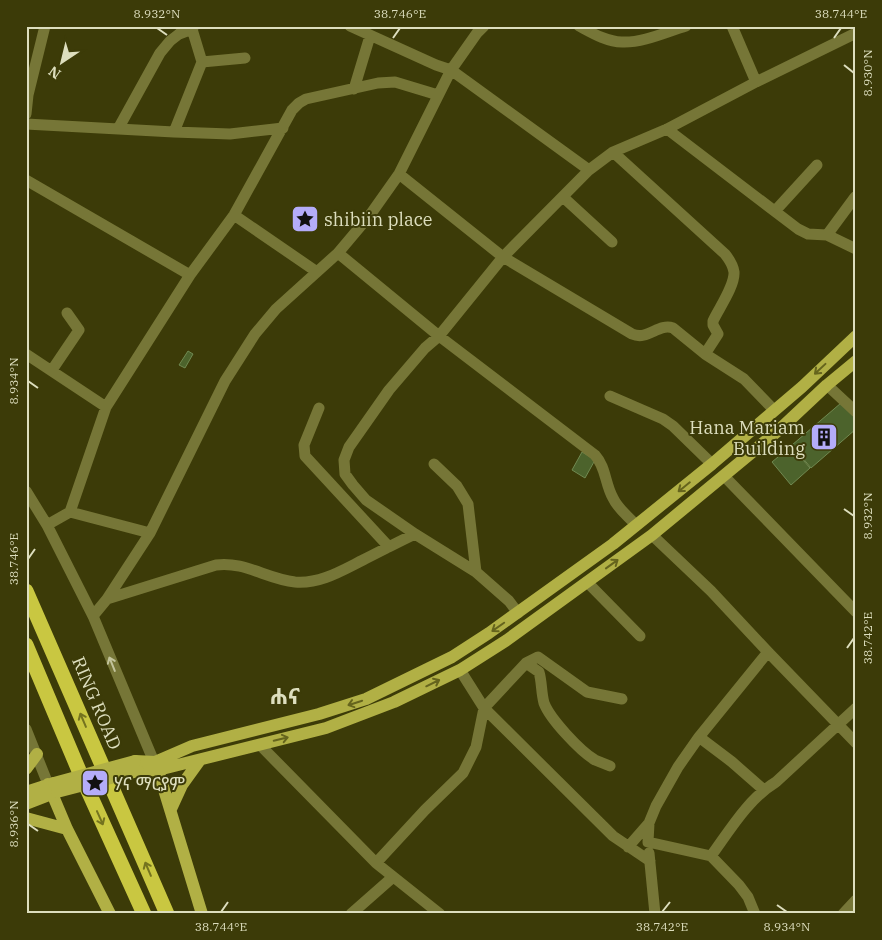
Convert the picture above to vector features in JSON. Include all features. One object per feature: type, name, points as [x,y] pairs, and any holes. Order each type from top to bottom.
[{"type":"highway","name":"RING ROAD","points":[[26,591],[167,914]]},
{"type":"highway","points":[[26,645],[80,773],[144,914]]},
{"type":"main road","points":[[156,766],[192,746],[319,714],[366,699],[452,657],[544,594],[636,525],[712,464],[856,336]]},
{"type":"main road","points":[[26,792],[53,788],[136,766],[156,766],[200,760],[326,728],[394,702],[460,670],[507,640],[652,535],[779,430],[856,361]]},
{"type":"main road","points":[[544,594],[555,606]]},
{"type":"main road","points":[[26,769],[36,754]]},
{"type":"main road","points":[[171,810],[182,785],[200,760]]},
{"type":"main road","points":[[156,766],[202,914]]},
{"type":"main road","points":[[26,804],[53,788]]},
{"type":"main road","points":[[53,788],[68,829],[110,913]]},
{"type":"main road","points":[[26,818],[68,829]]},
{"type":"street","points":[[26,114],[30,86],[45,26]]},
{"type":"street","points":[[350,26],[451,70],[589,170]]},
{"type":"street","points":[[93,616],[150,533],[225,382],[255,334],[276,309],[338,253],[370,215],[399,174],[451,70],[484,26]]},
{"type":"street","points":[[579,26],[605,38],[622,42],[639,40],[686,26]]},
{"type":"street","points":[[732,26],[756,82]]},
{"type":"street","points":[[118,129],[160,53],[170,41],[193,27],[202,62],[174,132]]},
{"type":"street","points":[[518,612],[510,601],[476,572],[415,534],[366,500],[345,474],[344,460],[350,447],[389,390],[425,348],[439,336],[503,257],[589,170],[612,152],[668,129],[756,82],[852,35],[856,46]]},
{"type":"street","points":[[354,89],[370,36]]},
{"type":"street","points":[[202,62],[245,58]]},
{"type":"street","points":[[47,525],[70,512],[95,444],[106,407],[190,275],[234,215],[292,110],[298,103],[306,99],[378,83],[395,82],[438,95]]},
{"type":"street","points":[[26,124],[230,134],[283,128]]},
{"type":"street","points":[[668,129],[705,160],[775,210],[798,229],[808,234],[827,235],[856,249]]},
{"type":"street","points":[[612,152],[725,254],[732,263],[734,273],[731,285],[713,321],[718,334],[717,338],[706,354]]},
{"type":"street","points":[[775,210],[817,165]]},
{"type":"street","points":[[399,174],[503,257],[632,334],[638,337],[668,326],[673,328],[706,354],[744,379],[774,410]]},
{"type":"street","points":[[26,180],[190,275]]},
{"type":"street","points":[[562,197],[612,242]]},
{"type":"street","points":[[827,235],[855,197]]},
{"type":"street","points":[[234,215],[317,272]]},
{"type":"street","points":[[338,253],[439,336],[595,455],[600,460],[612,496],[618,507],[636,525]]},
{"type":"street","points":[[52,370],[79,330],[67,313]]},
{"type":"street","points":[[26,354],[106,407]]},
{"type":"street","points":[[827,385],[856,412]]},
{"type":"street","points":[[610,396],[663,419],[673,426],[712,464]]},
{"type":"street","points":[[320,408],[304,446],[305,456],[390,547]]},
{"type":"street","points":[[434,464],[457,486],[468,504],[476,572]]},
{"type":"street","points":[[724,476],[856,612]]},
{"type":"street","points":[[26,491],[47,525],[93,616],[156,766]]},
{"type":"street","points":[[70,512],[150,533]]},
{"type":"street","points":[[107,598],[216,564],[226,563],[279,579],[294,582],[310,582],[327,578],[415,534]]},
{"type":"street","points":[[652,535],[711,590],[768,652],[856,742]]},
{"type":"street","points":[[587,582],[640,636]]},
{"type":"street","points":[[628,847],[649,823],[656,806],[678,767],[699,737],[768,652]]},
{"type":"street","points":[[376,863],[425,810],[463,773],[476,748],[484,708],[526,663],[538,657],[587,692],[622,699]]},
{"type":"street","points":[[526,663],[539,672],[540,687],[545,704],[561,729],[586,754],[610,766]]},
{"type":"street","points":[[460,670],[484,708],[613,836],[650,860]]},
{"type":"street","points":[[711,856],[738,819],[764,790],[776,782],[856,708]]},
{"type":"street","points":[[26,730],[53,788]]},
{"type":"street","points":[[699,737],[764,790]]},
{"type":"street","points":[[260,745],[376,863],[440,914]]},
{"type":"street","points":[[649,823],[648,842],[656,914]]},
{"type":"street","points":[[648,842],[711,856],[739,885],[748,897],[756,914]]},
{"type":"street","points":[[351,914],[393,877]]},
{"type":"street","points":[[843,914],[856,900]]},
{"type":"building","points":[[188,351],[193,354],[185,368],[179,365]]},
{"type":"building","name":"Hana Mariam Building","points":[[841,403],[856,419],[856,429],[811,468],[792,445]]},
{"type":"building","points":[[791,446],[810,468],[791,485],[772,462]]},
{"type":"building","points":[[582,452],[595,460],[585,478],[572,470]]},
{"type":"place","name":"shibiin place","points":[[305,219]]},
{"type":"place","name":"Hana Mariam Building","points":[[824,437]]},
{"type":"place","name":"ሃና ማርያም","points":[[95,783]]},
{"type":"district","name":"ሐና","points":[[285,695]]}]
